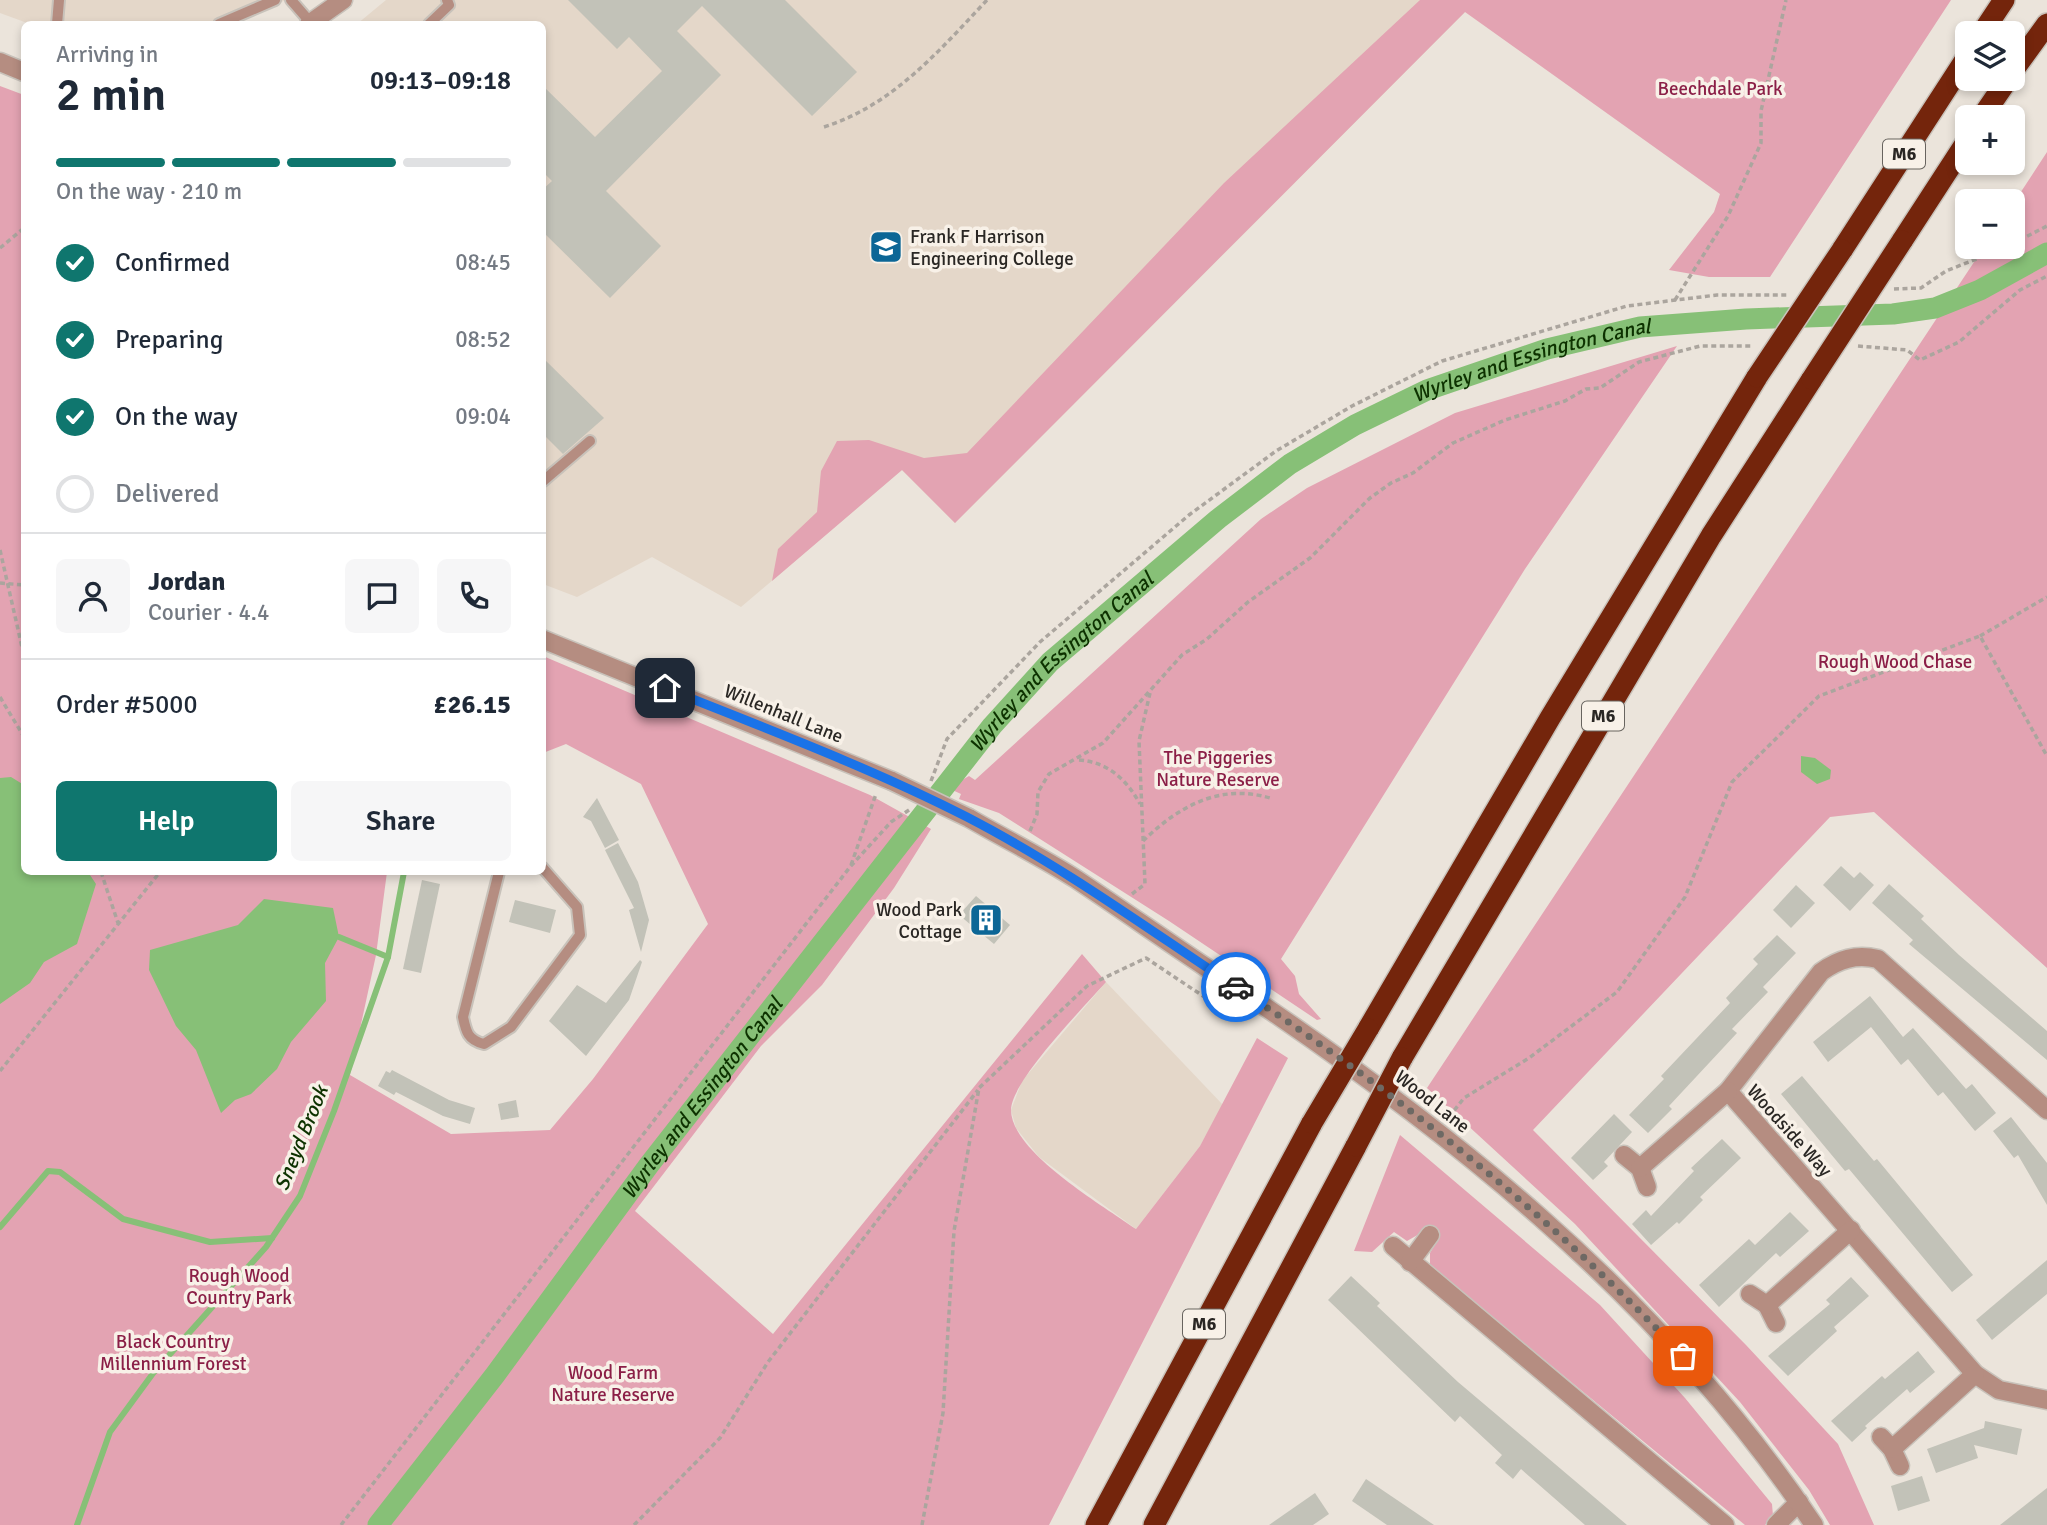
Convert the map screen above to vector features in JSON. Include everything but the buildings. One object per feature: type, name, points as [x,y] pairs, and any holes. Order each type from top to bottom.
[{"type":"highway","points":[[1990,21],[2004,0]]},
{"type":"highway","points":[[2025,54],[2047,24]]},
{"type":"highway","name":"M6","points":[[1096,1525],[1312,1123],[1550,718],[1758,377],[1955,76]]},
{"type":"highway","name":"M6","points":[[1154,1525],[1402,1058],[1712,536],[1955,160]]},
{"type":"street","points":[[313,21],[335,2]]},
{"type":"street","points":[[0,62],[21,71]]},
{"type":"street","name":"Willenhall Lane","points":[[546,641],[889,779],[969,818]]},
{"type":"street","name":"Wood Lane","points":[[969,818],[1120,909],[1238,988],[1399,1100],[1527,1205],[1631,1301],[1718,1398],[1814,1525]]},
{"type":"street","name":"Woodside Way","points":[[2047,1110],[1878,959],[1866,956],[1834,963],[1821,972],[1728,1091],[1975,1374],[1999,1390],[2047,1400]]},
{"type":"street","points":[[1640,1168],[1728,1091]]},
{"type":"street","points":[[1624,1155],[1640,1168],[1647,1187]]},
{"type":"street","points":[[1767,1305],[1851,1230]]},
{"type":"street","points":[[1410,1262],[1430,1235]]},
{"type":"street","points":[[1393,1246],[1725,1525]]},
{"type":"street","points":[[1750,1294],[1767,1305],[1776,1323]]},
{"type":"street","points":[[1900,1466],[1886,1443],[1975,1374]]},
{"type":"street","points":[[1776,1525],[1799,1502]]},
{"type":"lane","points":[[57,21],[59,0]]},
{"type":"lane","points":[[226,21],[275,0]]},
{"type":"lane","points":[[291,0],[308,21]]},
{"type":"lane","points":[[432,21],[449,5],[447,0]]},
{"type":"lane","points":[[546,479],[590,441]]},
{"type":"lane","points":[[498,875],[463,1017],[467,1035],[473,1041],[484,1044],[511,1027],[580,935],[576,907],[546,872]]},
{"type":"path","points":[[824,127],[866,108],[915,76],[987,0]]},
{"type":"path","points":[[1675,300],[1728,216],[1761,143],[1761,111],[1786,0]]},
{"type":"path","points":[[2025,237],[2047,226]]},
{"type":"path","points":[[0,248],[21,230]]},
{"type":"path","points":[[1921,288],[1946,271],[1976,259]]},
{"type":"path","points":[[1844,346],[1907,350],[1920,360],[1959,342],[2020,290],[2047,276]]},
{"type":"path","points":[[1019,847],[1035,820],[1038,792],[1044,779],[1055,770],[1077,760],[1117,731],[1182,655],[1207,639],[1248,602],[1310,558],[1370,498],[1413,474],[1453,443],[1505,419],[1565,401],[1586,389],[1600,388],[1639,362],[1700,346],[1763,346]]},
{"type":"path","points":[[0,550],[21,641]]},
{"type":"path","points":[[0,583],[21,585]]},
{"type":"path","points":[[1438,1132],[1464,1098],[1529,1058],[1617,992],[1685,897],[1732,782],[1819,696],[1980,636],[2047,597]]},
{"type":"path","points":[[1980,636],[2047,756]]},
{"type":"path","points":[[1120,909],[1130,895],[1145,884],[1140,727],[1151,690]]},
{"type":"path","points":[[0,697],[21,732]]},
{"type":"path","points":[[1077,760],[1104,765],[1132,790],[1141,807]]},
{"type":"path","points":[[850,867],[865,819],[889,779]]},
{"type":"path","points":[[1143,841],[1176,812],[1207,799],[1239,792],[1270,798]]},
{"type":"path","points":[[102,875],[118,923]]},
{"type":"path","points":[[0,1071],[158,875]]},
{"type":"path","points":[[634,1525],[720,1438],[768,1362],[979,1088],[1087,986],[1146,958],[1209,1000],[1238,988]]},
{"type":"path","points":[[922,1525],[943,1413],[954,1231],[979,1088]]},
{"type":"shaded area","points":[[0,0],[286,0],[236,21],[22,21],[0,13]]},
{"type":"shaded area","name":"Frank F Harrison Engineering College","points":[[386,0],[1477,0],[955,523],[902,470],[741,607],[652,557],[577,597],[546,585],[546,21],[361,21]]},
{"type":"shaded area","points":[[1801,756],[1815,758],[1831,770],[1830,779],[1817,784],[1801,772]]},
{"type":"shaded area","points":[[11,777],[21,783],[21,875],[90,875],[96,884],[77,944],[44,962],[30,983],[0,1004],[0,778]]},
{"type":"shaded area","points":[[264,899],[333,908],[339,937],[325,963],[326,1001],[291,1042],[277,1069],[251,1094],[235,1100],[221,1113],[196,1050],[176,1026],[149,970],[150,950],[238,925]]},
{"type":"shaded area","points":[[1106,982],[1223,1105],[1200,1146],[1136,1229],[1039,1157],[1016,1128],[1011,1110],[1022,1081]]},
{"type":"green space","name":"Beechdale Park","points":[[1420,0],[1951,0],[1770,277],[1709,277],[1669,270],[1714,212],[1720,194],[1465,12],[955,523],[902,470],[772,581],[778,549],[817,512],[821,471],[837,441],[869,440],[924,458],[967,453],[1224,183]]},
{"type":"green space","name":"Rough Wood Country Park","points":[[0,86],[21,94],[21,875],[387,875],[376,955],[350,1075],[451,1134],[550,1130],[593,1079],[708,924],[641,784],[566,744],[546,752],[546,657],[870,795],[931,829],[894,888],[822,985],[761,1046],[635,1211],[773,1334],[1082,954],[1106,982],[1036,1063],[1014,1097],[1011,1110],[1015,1126],[1042,1160],[1082,1192],[1136,1229],[1200,1146],[1257,1038],[1288,1058],[1049,1525],[0,1525]]},
{"type":"green space","name":"Rough Wood Chase","points":[[2047,152],[2047,968],[1874,812],[1830,817],[1533,1130],[1746,1345],[1838,1444],[1874,1525],[1830,1525],[1809,1490],[1740,1402],[1575,1224],[1427,1088],[1976,259],[2025,259],[2025,189],[2023,189]]},
{"type":"green space","name":"The Piggeries Nature Reserve","points":[[1677,346],[1525,569],[1281,959],[1295,976],[1299,994],[1321,1019],[1317,1020],[1169,921],[999,813],[959,799],[961,794],[948,788],[969,776],[975,780],[1261,519],[1307,488],[1455,413]]},
{"type":"green space","points":[[1400,1135],[1600,1305],[1685,1398],[1772,1504],[1773,1516],[1765,1525],[1745,1525],[1430,1266],[1430,1253],[1437,1241],[1428,1229],[1407,1241],[1394,1232],[1372,1252],[1354,1251]]},
{"type":"waterway","name":"Wyrley and Essington Canal","points":[[378,1525],[495,1375],[649,1165],[992,726],[1050,662],[1218,519],[1290,464],[1355,425],[1427,390],[1547,349],[1640,327],[1746,319],[1893,314],[1935,308],[1980,290],[2047,253]]},
{"type":"waterway","name":"Sneyd Brook","points":[[77,1525],[110,1432],[154,1372],[266,1247],[300,1196],[334,1111],[388,957],[403,875]]},
{"type":"waterway","points":[[339,937],[388,957]]},
{"type":"waterway","points":[[0,1227],[48,1171],[60,1172],[123,1219],[210,1242],[272,1238]]},
{"type":"way so far","points":[[1236,987],[1399,1100],[1517,1196],[1631,1301],[1683,1356]]},
{"type":"place","name":"Frank F Harrison Engineering College","points":[[886,247]]},
{"type":"place","name":"Wood Park Cottage","points":[[986,920]]},
{"type":"route","points":[[665,688],[886,777],[969,818],[1073,878],[1236,987]]},
{"type":"park label","name":"Black Country Millennium Forest","points":[[173,1352]]},
{"type":"park label","name":"Wood Farm Nature Reserve","points":[[613,1383]]}]
